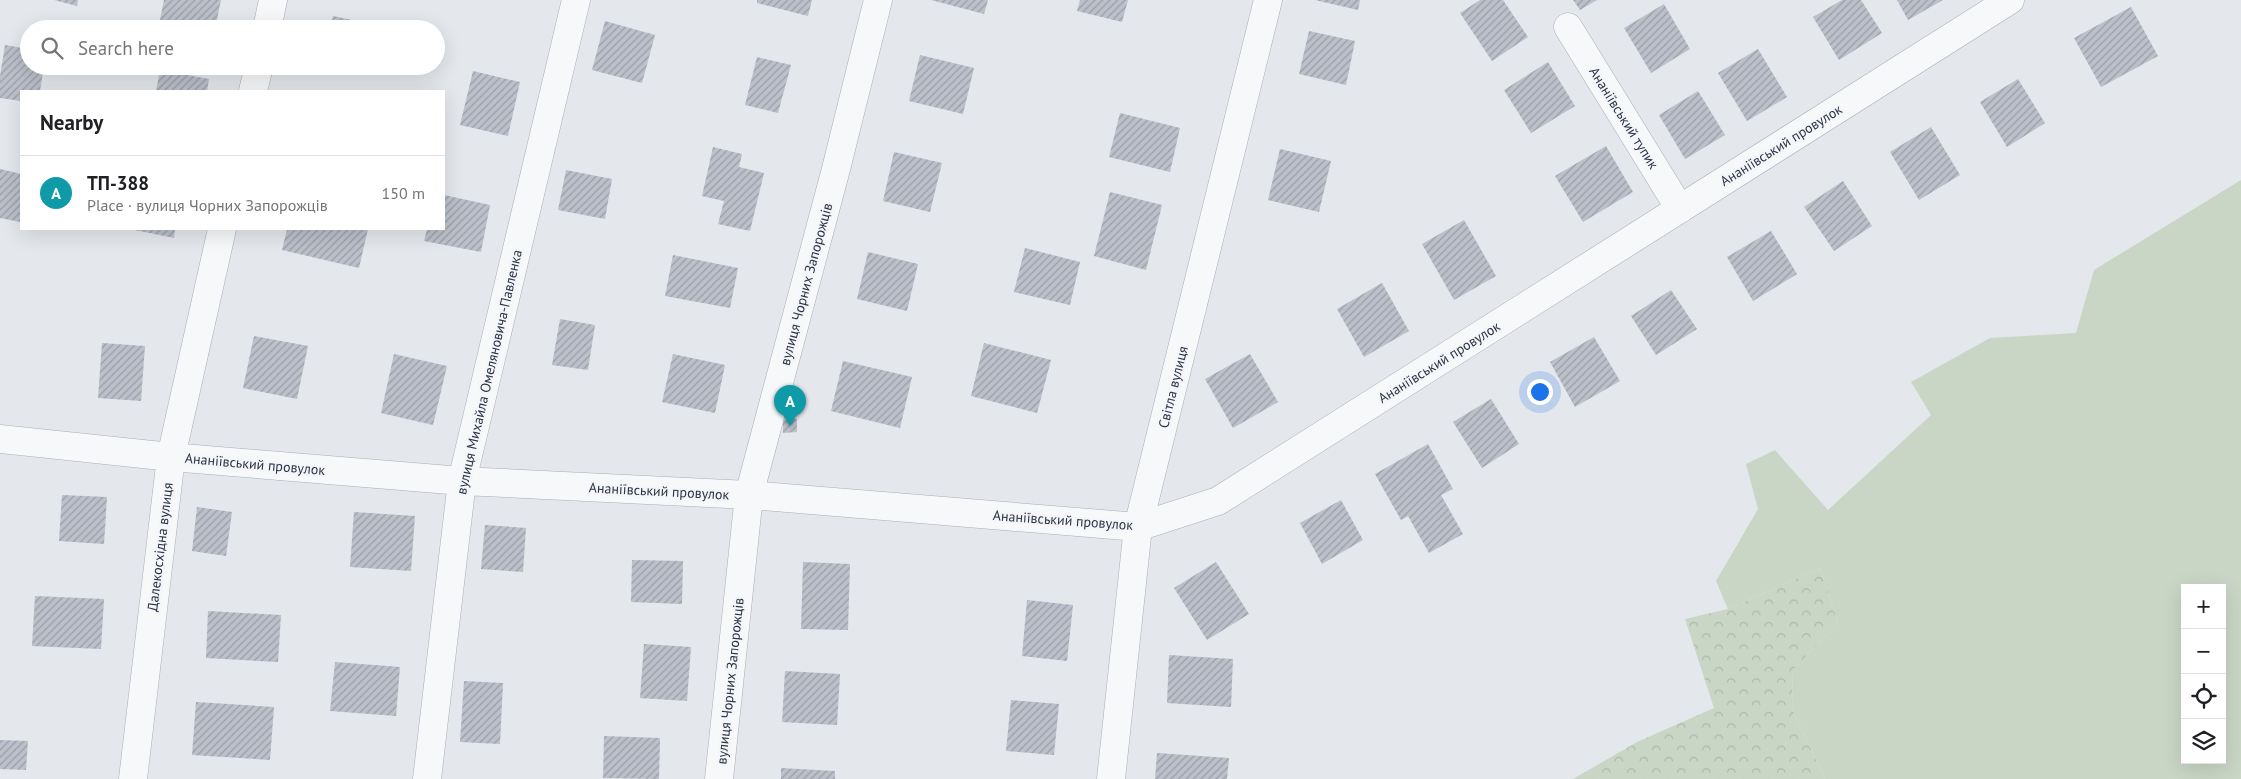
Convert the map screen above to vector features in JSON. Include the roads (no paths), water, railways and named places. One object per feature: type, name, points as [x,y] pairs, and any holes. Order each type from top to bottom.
[{"type":"street","points":[[269,20],[274,0]]},
{"type":"street","name":"вулиця Михайла Омеляновича-Павленка","points":[[427,779],[462,481],[576,0]]},
{"type":"street","name":"вулиця Чорних Запорожців","points":[[719,779],[749,495],[834,179],[878,0]]},
{"type":"street","name":"Світла вулиця","points":[[1111,779],[1138,527],[1268,0]]},
{"type":"street","name":"Ананіївський провулок","points":[[0,439],[171,457],[462,481],[749,495],[1138,527],[1218,501],[2010,0]]},
{"type":"street","name":"Ананіївський тупик","points":[[1568,27],[1680,209]]},
{"type":"street","points":[[253,90],[257,75]]},
{"type":"street","name":"Далекосхідна вулиця","points":[[133,779],[171,457],[222,230]]},
{"type":"place","name":"ТП-388","points":[[790,426]]}]
